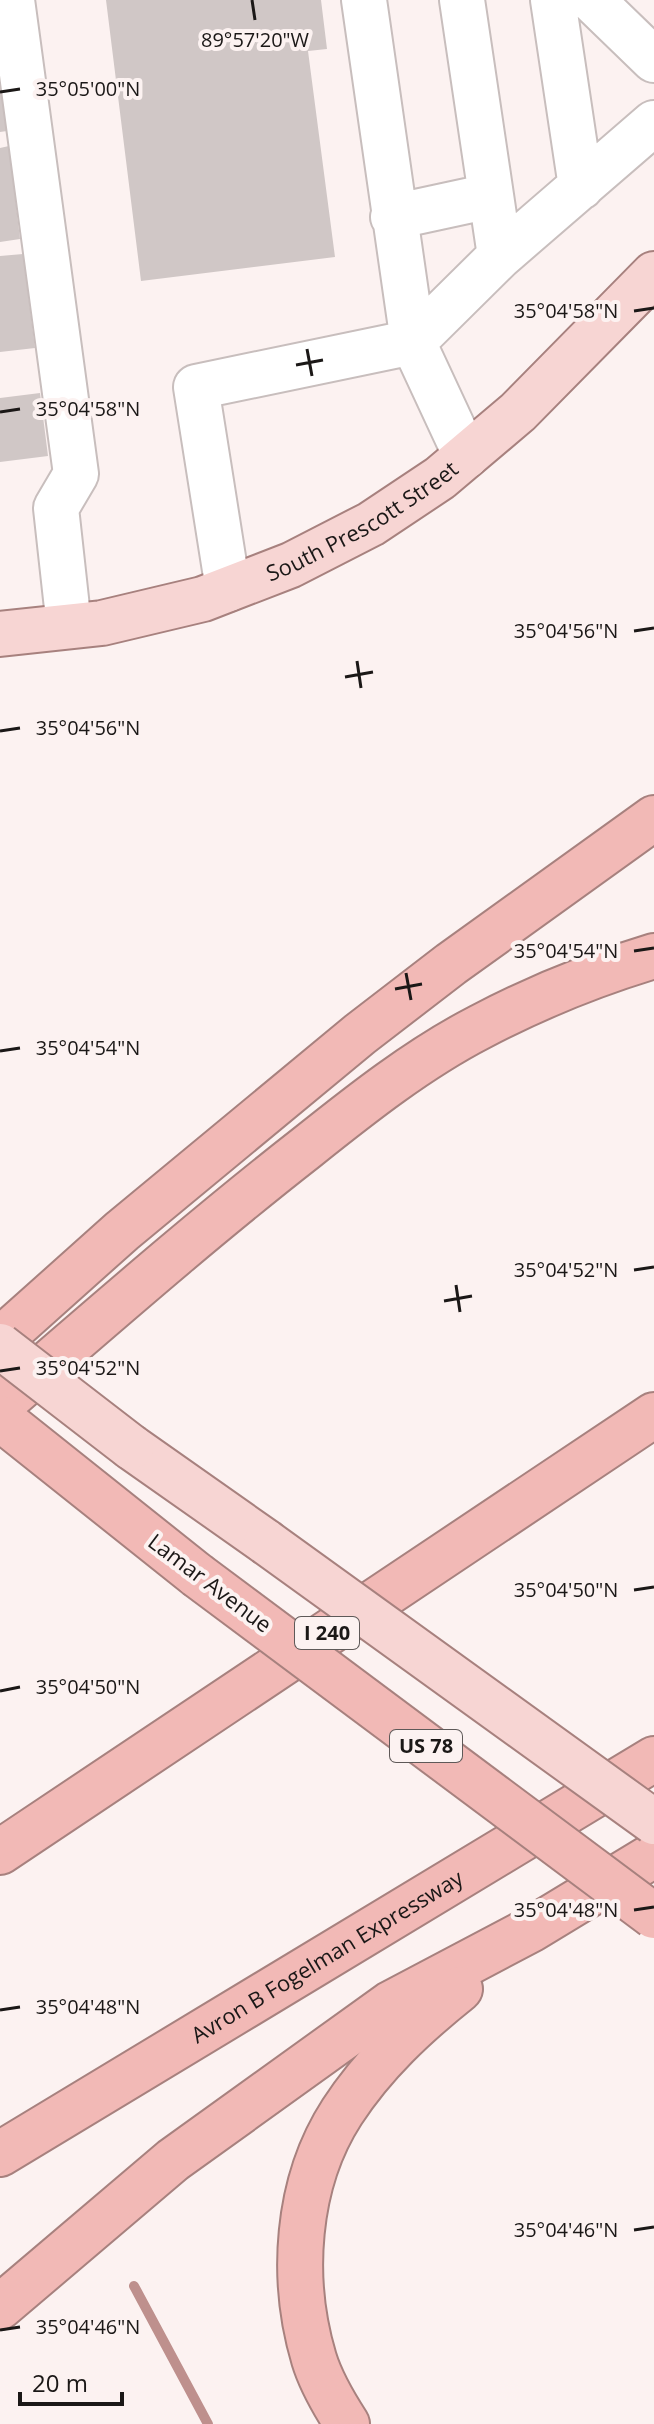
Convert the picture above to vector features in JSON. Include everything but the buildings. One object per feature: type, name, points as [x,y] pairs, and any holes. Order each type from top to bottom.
[{"type":"highway","points":[[0,1340],[122,1231],[360,1034],[451,964],[654,818]]},
{"type":"highway","points":[[0,1405],[235,1203],[416,1066],[479,1028],[556,990],[654,956]]},
{"type":"highway","name":"I 240","points":[[0,1852],[654,1415]]},
{"type":"highway","name":"Lamar Avenue","points":[[0,1418],[197,1575],[654,1916]]},
{"type":"highway","name":"Avron B Fogelman Expressway","points":[[0,2154],[654,1759]]},
{"type":"highway","points":[[0,2307],[173,2160],[390,2004],[532,1929],[654,1855]]},
{"type":"highway","points":[[347,2424],[330,2398],[314,2360],[305,2316],[301,2231],[309,2186],[322,2152],[348,2103],[370,2073],[411,2029],[532,1929]]},
{"type":"main road","name":"South Prescott Street","points":[[0,634],[102,623],[203,599],[291,565],[371,524],[440,478],[518,412],[654,274]]},
{"type":"main road","points":[[0,1346],[131,1447],[654,1822]]},
{"type":"lane","points":[[12,0],[76,474],[56,508],[69,626]]},
{"type":"lane","points":[[364,0],[413,342],[466,456]]},
{"type":"lane","points":[[462,0],[500,256]]},
{"type":"lane","points":[[553,0],[581,187]]},
{"type":"lane","points":[[592,0],[654,60]]},
{"type":"lane","points":[[228,589],[196,387],[413,342],[500,256],[654,123]]},
{"type":"lane","points":[[393,217],[490,196]]},
{"type":"waterway","points":[[134,2286],[208,2424]]}]
